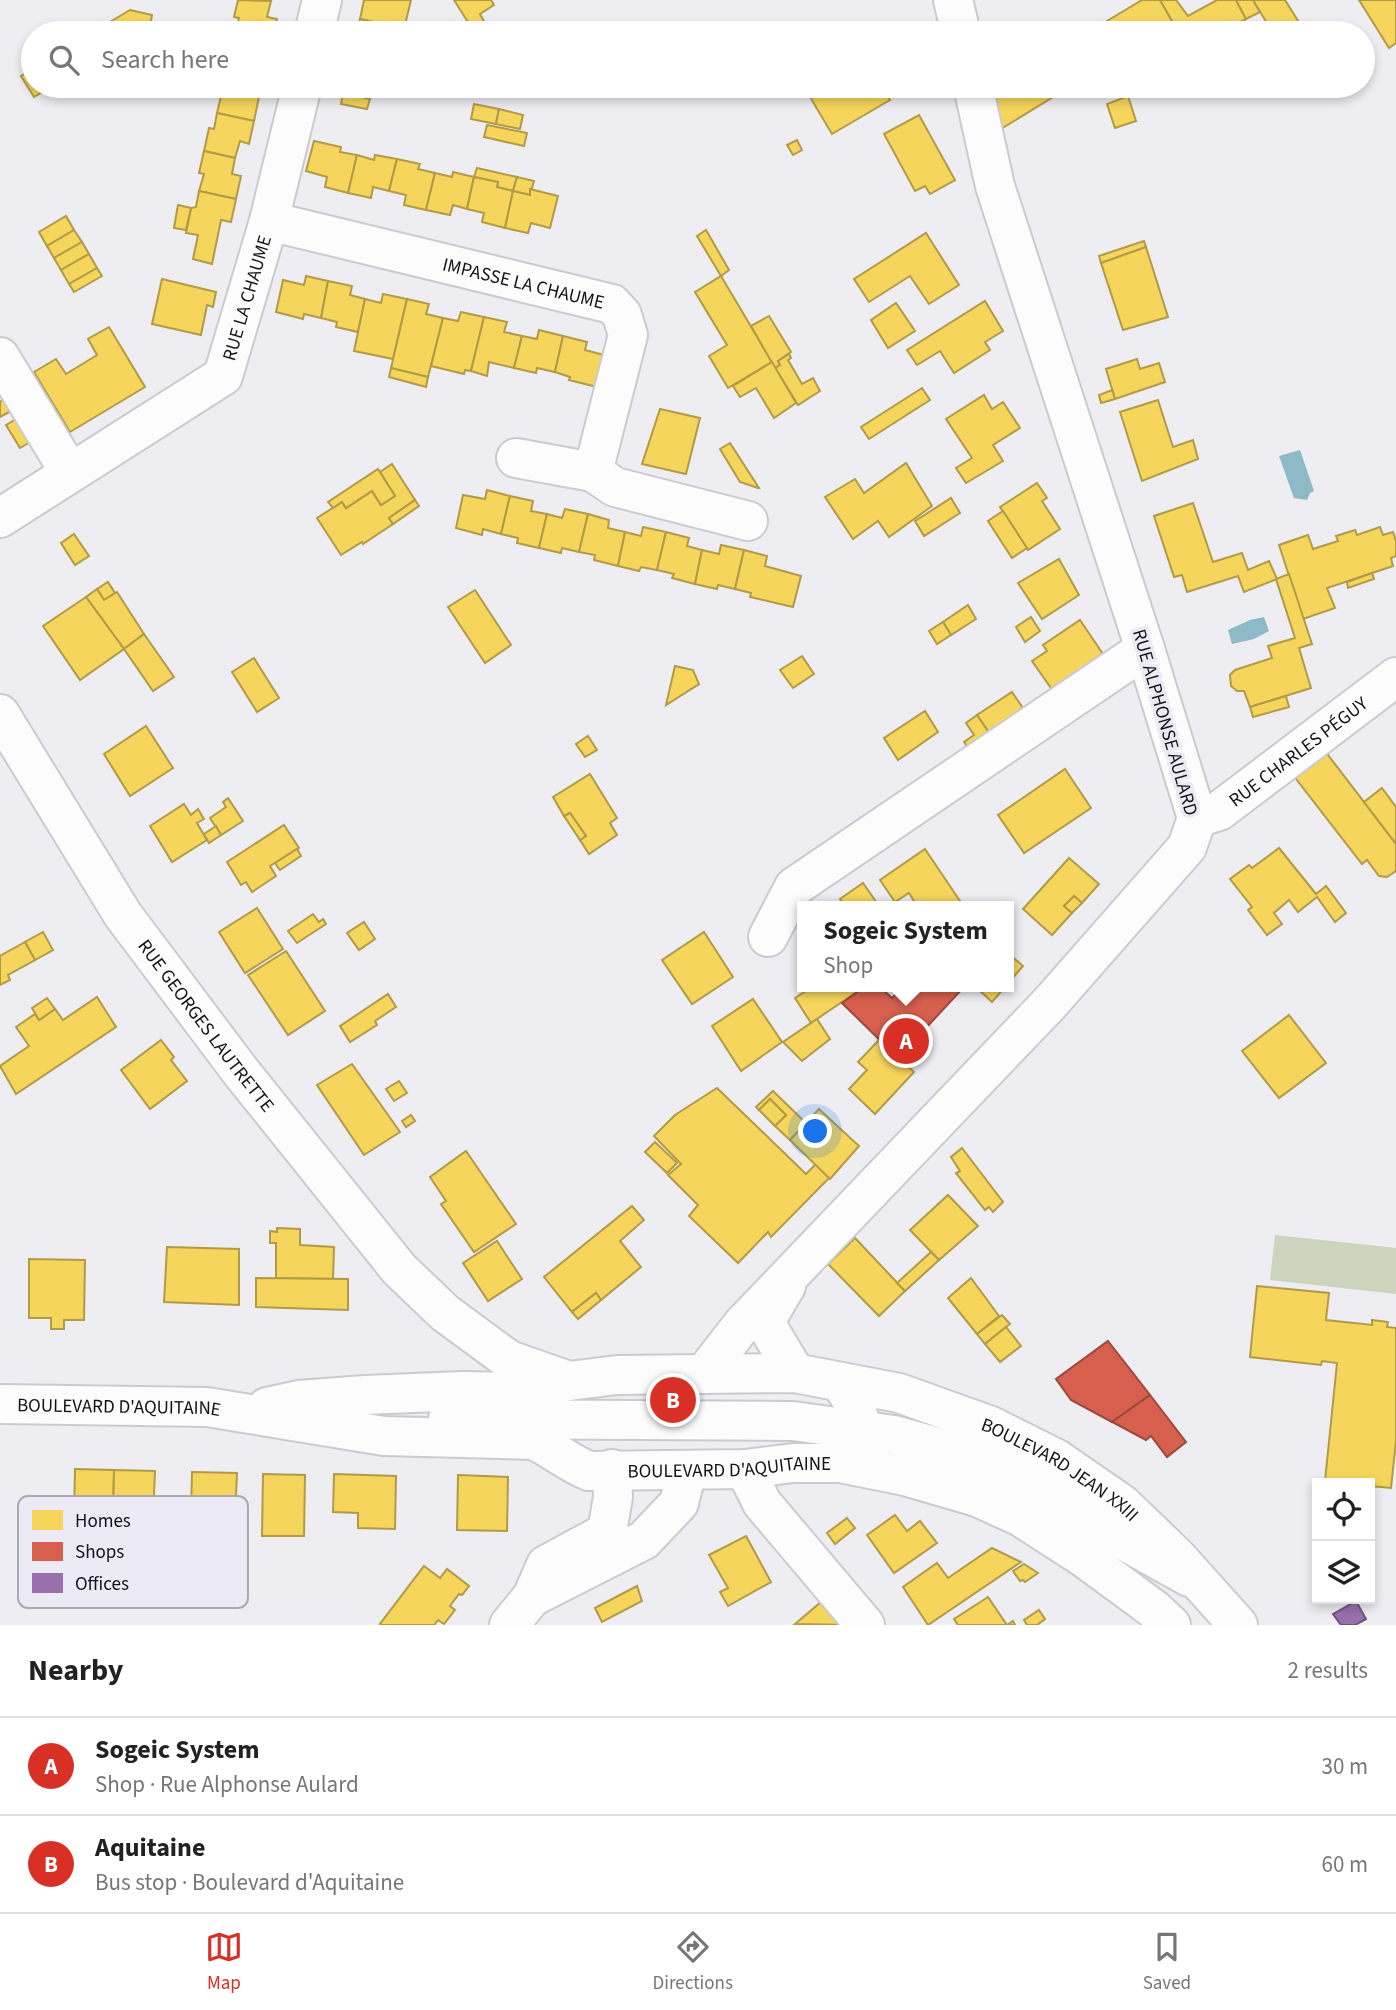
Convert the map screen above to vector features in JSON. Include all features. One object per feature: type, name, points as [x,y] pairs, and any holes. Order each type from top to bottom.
[{"type":"street","points":[[317,21],[323,0]]},
{"type":"street","points":[[953,0],[958,21]]},
{"type":"street","name":"RUE LA CHAUME","points":[[0,517],[223,376],[269,222],[299,98]]},
{"type":"street","name":"RUE ALPHONSE AULARD","points":[[704,1374],[742,1325],[1050,1003],[1188,848],[1197,818],[995,186],[975,98]]},
{"type":"street","name":"IMPASSE LA CHAUME","points":[[269,222],[612,304],[622,314],[628,335],[593,472]]},
{"type":"street","points":[[0,357],[70,473]]},
{"type":"street","points":[[516,458],[593,472],[614,487],[748,521]]},
{"type":"street","points":[[768,937],[794,887],[1145,649]]},
{"type":"street","name":"RUE CHARLES PÉGUY","points":[[1197,818],[1219,811],[1396,677]]},
{"type":"street","name":"RUE GEORGES LAUTRETTE","points":[[0,714],[123,915],[242,1072],[399,1269],[445,1313],[509,1360],[552,1410]]},
{"type":"street","name":"RUE ALPHONSE AULARD","points":[[795,1373],[767,1326],[769,1315],[796,1269]]},
{"type":"street","name":"RUE GEORGES LAUTRETTE","points":[[445,1313],[480,1364],[476,1380],[462,1391]]},
{"type":"street","name":"BOULEVARD D'AQUITAINE","points":[[0,1404],[207,1408],[384,1436],[534,1440],[552,1410],[617,1374],[795,1373],[839,1382]]},
{"type":"street","points":[[839,1382],[855,1404],[860,1429]]},
{"type":"street","name":"BOULEVARD JEAN XXIII","points":[[839,1382],[910,1397],[991,1426],[1057,1459],[1122,1504],[1177,1556],[1238,1625]]},
{"type":"street","name":"BOULEVARD D'AQUITAINE","points":[[239,1413],[299,1400],[462,1391],[552,1410]]},
{"type":"street","points":[[552,1410],[599,1421],[793,1421],[894,1435],[959,1453],[1022,1479],[1110,1533],[1181,1571],[1210,1592]]},
{"type":"street","name":"BOULEVARD D'AQUITAINE","points":[[552,1410],[570,1464],[589,1471],[745,1469],[793,1463],[840,1463],[855,1447],[860,1429]]},
{"type":"street","points":[[840,1463],[905,1476],[977,1497],[1021,1517],[1083,1557],[1171,1625]]},
{"type":"street","points":[[520,1611],[546,1565],[607,1532],[613,1497],[612,1469]]},
{"type":"street","points":[[745,1469],[762,1503],[865,1625]]},
{"type":"street","points":[[520,1611],[644,1540],[679,1503],[687,1470]]},
{"type":"street","points":[[1110,1533],[1171,1625]]},
{"type":"green space","points":[[1275,1235],[1396,1248],[1396,1294],[1270,1280]]},
{"type":"water","points":[[1300,450],[1314,491],[1307,500],[1294,498],[1279,456]]},
{"type":"water","points":[[1264,617],[1269,631],[1254,639],[1232,644],[1228,630]]},
{"type":"building: Homes","points":[[238,0],[271,1],[267,17],[277,19],[238,21],[239,18],[234,17]]},
{"type":"building: Homes","points":[[364,0],[411,0],[406,21],[360,19]]},
{"type":"building: Homes","points":[[454,0],[491,0],[494,5],[480,14],[484,21],[467,21]]},
{"type":"building: Homes","points":[[1142,0],[1160,0],[1172,21],[1107,21]]},
{"type":"building: Homes","points":[[1160,0],[1176,0],[1188,16],[1217,0],[1236,0],[1246,19],[1242,21],[1172,21]]},
{"type":"building: Homes","points":[[1236,0],[1253,0],[1260,12],[1246,19]]},
{"type":"building: Homes","points":[[1253,0],[1285,0],[1298,21],[1266,21]]},
{"type":"building: Homes","points":[[1359,0],[1396,0],[1396,43],[1389,48],[1375,26],[1375,21],[1372,21]]},
{"type":"building: Homes","points":[[130,10],[152,15],[151,21],[112,21]]},
{"type":"building: Homes","points":[[221,98],[259,98],[254,121],[217,113]]},
{"type":"building: Homes","points":[[342,98],[370,99],[367,109],[341,104]]},
{"type":"building: Homes","points":[[811,98],[890,100],[832,134]]},
{"type":"building: Homes","points":[[995,98],[1051,98],[1001,129]]},
{"type":"building: Homes","points":[[1129,98],[1136,121],[1115,128],[1107,104]]},
{"type":"building: Homes","points":[[474,104],[499,109],[496,124],[471,119]]},
{"type":"building: Homes","points":[[499,109],[523,115],[520,129],[496,124]]},
{"type":"building: Homes","points":[[217,113],[254,121],[249,144],[240,141],[235,158],[204,151],[209,128],[214,129]]},
{"type":"building: Homes","points":[[919,115],[955,180],[930,194],[925,186],[915,191],[884,134]]},
{"type":"building: Homes","points":[[487,125],[527,133],[524,146],[484,137]]},
{"type":"building: Homes","points":[[797,140],[802,150],[793,155],[787,145]]},
{"type":"building: Homes","points":[[314,141],[341,147],[340,152],[357,155],[348,193],[325,187],[327,177],[306,171]]},
{"type":"building: Homes","points":[[204,151],[235,158],[232,174],[241,176],[236,199],[199,191],[204,174],[199,173]]},
{"type":"building: Homes","points":[[357,155],[374,160],[375,155],[397,159],[389,191],[373,187],[371,198],[348,193]]},
{"type":"building: Homes","points":[[397,159],[420,164],[418,169],[435,173],[426,210],[404,205],[406,195],[389,191]]},
{"type":"building: Homes","points":[[477,168],[517,177],[513,191],[497,187],[498,182],[474,177]]},
{"type":"building: Homes","points":[[453,172],[474,177],[467,209],[453,205],[450,215],[426,210],[435,173],[452,177]]},
{"type":"building: Homes","points":[[474,177],[498,182],[497,187],[513,191],[505,228],[482,222],[484,213],[467,209]]},
{"type":"building: Homes","points":[[517,177],[534,181],[530,195],[513,191]]},
{"type":"building: Homes","points":[[530,189],[558,196],[550,228],[531,223],[528,233],[505,228],[513,191],[530,195]]},
{"type":"building: Homes","points":[[199,191],[236,199],[231,222],[221,220],[212,264],[193,259],[198,235],[186,233],[191,208],[196,207]]},
{"type":"building: Homes","points":[[178,205],[191,208],[186,230],[174,228]]},
{"type":"building: Homes","points":[[66,216],[74,230],[47,246],[39,232]]},
{"type":"building: Homes","points":[[74,230],[82,242],[54,258],[47,246]]},
{"type":"building: Homes","points":[[706,230],[729,270],[721,276],[697,236]]},
{"type":"building: Homes","points":[[926,233],[959,285],[929,304],[910,276],[869,302],[854,279]]},
{"type":"building: Homes","points":[[1144,241],[1146,247],[1101,263],[1099,256]]},
{"type":"building: Homes","points":[[82,242],[89,254],[61,270],[54,258]]},
{"type":"building: Homes","points":[[1146,247],[1168,317],[1123,330],[1101,263]]},
{"type":"building: Homes","points":[[89,254],[97,268],[69,284],[61,270]]},
{"type":"building: Homes","points":[[97,268],[102,276],[74,292],[69,284]]},
{"type":"building: Homes","points":[[306,276],[328,281],[321,318],[304,314],[303,319],[276,312],[283,280],[304,285]]},
{"type":"building: Homes","points":[[721,276],[772,362],[728,388],[709,356],[727,345],[695,292]]},
{"type":"building: Homes","points":[[162,279],[216,292],[213,307],[207,305],[201,335],[152,324]]},
{"type":"building: Homes","points":[[328,281],[352,286],[350,295],[365,299],[358,332],[336,327],[337,322],[321,318]]},
{"type":"building: Homes","points":[[383,294],[407,299],[393,359],[354,351],[365,299],[381,303]]},
{"type":"building: Homes","points":[[407,299],[429,304],[426,314],[443,318],[428,377],[391,368]]},
{"type":"building: Homes","points":[[985,301],[1003,331],[985,342],[990,350],[954,373],[940,351],[917,365],[907,350]]},
{"type":"building: Homes","points":[[896,303],[915,331],[888,348],[871,320]]},
{"type":"building: Homes","points":[[461,312],[484,317],[471,371],[465,370],[464,374],[431,366],[443,318],[458,321]]},
{"type":"building: Homes","points":[[769,316],[791,352],[778,361],[780,365],[775,368],[751,326]]},
{"type":"building: Homes","points":[[484,317],[507,322],[504,332],[522,336],[514,368],[489,362],[487,376],[471,371]]},
{"type":"building: Homes","points":[[109,327],[145,387],[70,432],[34,372],[56,359],[66,374],[97,355],[88,339]]},
{"type":"building: Homes","points":[[539,330],[563,336],[555,372],[537,368],[536,373],[514,368],[522,336],[537,339]]},
{"type":"building: Homes","points":[[563,336],[587,342],[585,350],[604,355],[597,387],[569,380],[570,377],[555,372]]},
{"type":"building: Homes","points":[[789,354],[791,358],[788,360],[802,384],[813,378],[820,391],[798,405],[775,368],[780,365],[778,361]]},
{"type":"building: Homes","points":[[1137,359],[1140,369],[1159,363],[1165,382],[1115,399],[1106,369]]},
{"type":"building: Homes","points":[[772,362],[796,403],[774,418],[756,388],[740,397],[733,386]]},
{"type":"building: Homes","points":[[391,368],[428,377],[426,387],[389,377]]},
{"type":"building: Homes","points":[[922,388],[930,400],[869,439],[861,427]]},
{"type":"building: Homes","points":[[1112,390],[1115,399],[1101,403],[1099,395]]},
{"type":"building: Homes","points":[[984,395],[992,409],[1003,402],[1020,428],[993,445],[1003,461],[966,483],[956,468],[972,458],[946,419]]},
{"type":"building: Homes","points":[[4,399],[11,411],[0,417],[0,402]]},
{"type":"building: Homes","points":[[1158,400],[1173,447],[1193,440],[1198,459],[1142,481],[1120,412]]},
{"type":"building: Homes","points":[[660,409],[700,418],[686,474],[642,464]]},
{"type":"building: Homes","points":[[23,415],[37,438],[20,448],[6,425]]},
{"type":"building: Homes","points":[[730,443],[759,488],[740,482],[720,449]]},
{"type":"building: Homes","points":[[906,463],[932,506],[889,537],[878,521],[853,539],[825,497],[855,479],[864,493]]},
{"type":"building: Homes","points":[[392,464],[415,500],[389,518],[393,524],[341,555],[317,518],[342,502],[346,508],[372,491],[381,505],[395,496],[380,472]]},
{"type":"building: Homes","points":[[378,469],[395,496],[381,505],[372,491],[346,508],[342,502],[333,508],[328,502]]},
{"type":"building: Homes","points":[[1037,483],[1047,498],[1042,501],[1060,529],[1028,550],[1000,507]]},
{"type":"building: Homes","points":[[487,490],[510,496],[501,534],[483,529],[482,535],[456,528],[463,495],[485,499]]},
{"type":"building: Homes","points":[[510,496],[533,501],[531,511],[547,514],[539,548],[517,543],[518,538],[501,534]]},
{"type":"building: Homes","points":[[951,498],[960,513],[924,536],[915,521]]},
{"type":"building: Homes","points":[[415,500],[419,506],[393,524],[389,518]]},
{"type":"building: Homes","points":[[1193,503],[1213,562],[1242,553],[1248,570],[1269,561],[1277,579],[1244,592],[1238,576],[1187,592],[1182,575],[1174,577],[1154,516]]},
{"type":"building: Homes","points":[[565,509],[588,514],[579,552],[562,548],[561,553],[539,548],[547,514],[562,518]]},
{"type":"building: Homes","points":[[1003,511],[1027,548],[1012,558],[988,521]]},
{"type":"building: Homes","points":[[588,514],[609,520],[608,528],[625,532],[618,566],[594,560],[595,555],[579,552]]},
{"type":"building: Homes","points":[[643,527],[666,532],[657,570],[641,567],[639,571],[618,566],[625,532],[641,536]]},
{"type":"building: Homes","points":[[1380,527],[1383,535],[1393,532],[1396,541],[1396,556],[1391,558],[1393,566],[1327,588],[1335,608],[1303,619],[1279,545],[1308,535],[1313,549],[1338,541],[1336,536],[1355,530],[1357,535]]},
{"type":"building: Homes","points":[[666,532],[689,538],[687,546],[702,550],[695,584],[672,578],[674,574],[657,570]]},
{"type":"building: Homes","points":[[74,534],[89,556],[75,565],[61,543]]},
{"type":"building: Homes","points":[[721,545],[744,550],[735,589],[718,585],[717,589],[695,584],[702,550],[719,554]]},
{"type":"building: Homes","points":[[744,550],[767,556],[765,566],[801,576],[793,607],[750,597],[751,593],[735,589]]},
{"type":"building: Homes","points":[[1059,559],[1079,595],[1042,619],[1018,583]]},
{"type":"building: Homes","points":[[1372,573],[1374,579],[1348,588],[1347,582]]},
{"type":"building: Homes","points":[[1289,574],[1312,644],[1299,648],[1311,688],[1250,707],[1244,691],[1237,691],[1231,686],[1230,675],[1235,670],[1272,658],[1268,646],[1295,638],[1276,579]]},
{"type":"building: Homes","points":[[108,582],[115,593],[104,600],[97,589]]},
{"type":"building: Homes","points":[[97,589],[104,600],[117,592],[144,634],[124,649],[86,597]]},
{"type":"building: Homes","points":[[475,590],[511,645],[485,663],[448,607]]},
{"type":"building: Homes","points":[[86,597],[124,649],[80,680],[43,626]]},
{"type":"building: Homes","points":[[968,605],[976,619],[951,635],[943,622]]},
{"type":"building: Homes","points":[[1031,617],[1040,631],[1025,642],[1016,627]]},
{"type":"building: Homes","points":[[1080,620],[1107,660],[1056,695],[1032,661],[1047,651],[1043,645]]},
{"type":"building: Homes","points":[[943,622],[951,635],[937,644],[929,631]]},
{"type":"building: Homes","points":[[144,634],[174,677],[153,691],[124,649]]},
{"type":"building: Homes","points":[[802,656],[814,674],[793,688],[780,670]]},
{"type":"building: Homes","points":[[254,658],[279,698],[257,712],[232,672]]},
{"type":"building: Homes","points":[[675,666],[693,670],[699,684],[666,705]]},
{"type":"building: Homes","points":[[1012,692],[1027,714],[992,737],[977,715]]},
{"type":"building: Homes","points":[[1286,696],[1289,707],[1253,717],[1250,707]]},
{"type":"building: Homes","points":[[925,711],[938,732],[898,760],[884,738]]},
{"type":"building: Homes","points":[[977,715],[992,737],[971,752],[964,742],[974,735],[966,723]]},
{"type":"building: Homes","points":[[146,726],[173,768],[130,796],[104,754]]},
{"type":"building: Homes","points":[[588,736],[597,750],[585,757],[576,744]]},
{"type":"building: Homes","points":[[1325,751],[1396,844],[1396,871],[1387,877],[1379,876],[1367,860],[1362,864],[1293,775]]},
{"type":"building: Homes","points":[[1065,769],[1091,808],[1024,853],[998,815]]},
{"type":"building: Homes","points":[[590,774],[617,818],[610,823],[617,835],[589,854],[580,840],[586,836],[570,813],[564,816],[553,797]]},
{"type":"building: Homes","points":[[1382,788],[1396,807],[1396,844],[1364,802]]},
{"type":"building: Homes","points":[[228,798],[243,821],[221,835],[210,818],[226,807],[223,802]]},
{"type":"building: Homes","points":[[184,804],[191,815],[198,809],[204,819],[197,823],[207,840],[172,862],[150,826]]},
{"type":"building: Homes","points":[[570,813],[586,836],[580,840],[564,816]]},
{"type":"building: Homes","points":[[284,825],[299,848],[270,866],[276,876],[252,892],[246,882],[241,885],[227,862]]},
{"type":"building: Homes","points":[[216,826],[221,835],[209,843],[204,834]]},
{"type":"building: Homes","points":[[1279,848],[1316,894],[1326,886],[1346,913],[1335,922],[1317,897],[1298,912],[1289,900],[1274,913],[1282,924],[1267,935],[1248,910],[1252,907],[1230,879],[1249,865],[1252,868]]},
{"type":"building: Homes","points":[[297,849],[301,856],[280,870],[275,863]]},
{"type":"building: Homes","points":[[925,849],[960,901],[914,901],[909,893],[894,901],[880,880]]},
{"type":"building: Homes","points":[[1069,858],[1099,884],[1082,903],[1074,896],[1064,906],[1072,913],[1052,935],[1023,909]]},
{"type":"building: Homes","points":[[863,883],[876,901],[841,901],[840,899]]},
{"type":"building: Homes","points":[[1074,896],[1082,903],[1072,913],[1064,906]]},
{"type":"building: Homes","points":[[257,908],[283,949],[245,973],[219,932]]},
{"type":"building: Homes","points":[[313,914],[319,922],[323,919],[326,924],[297,943],[288,931]]},
{"type":"building: Homes","points":[[364,922],[375,939],[359,950],[347,933]]},
{"type":"building: Homes","points":[[43,932],[53,950],[35,960],[25,942]]},
{"type":"building: Homes","points":[[704,932],[733,977],[692,1004],[662,960]]},
{"type":"building: Homes","points":[[25,942],[35,960],[8,975],[10,980],[0,985],[0,956]]},
{"type":"building: Homes","points":[[286,951],[325,1011],[288,1035],[248,975]]},
{"type":"building: Homes","points":[[1014,958],[1023,966],[1014,976]]},
{"type":"building: Homes","points":[[804,992],[857,992],[811,1023],[795,998]]},
{"type":"building: Homes","points":[[981,992],[1001,992],[992,1002]]},
{"type":"building: Homes","points":[[388,994],[396,1007],[375,1021],[377,1025],[350,1042],[340,1026]]},
{"type":"building: Homes","points":[[97,997],[116,1027],[16,1094],[0,1066],[29,1046],[16,1027],[35,1014],[39,1020],[55,1009],[63,1020]]},
{"type":"building: Homes","points":[[47,998],[55,1009],[39,1020],[32,1008]]},
{"type":"building: Homes","points":[[753,999],[782,1042],[741,1071],[712,1026]]},
{"type":"building: Homes","points":[[1289,1015],[1326,1063],[1279,1098],[1242,1051]]},
{"type":"building: Homes","points":[[817,1019],[830,1039],[802,1061],[783,1042]]},
{"type":"building: Homes","points":[[161,1040],[174,1057],[171,1060],[187,1081],[150,1109],[121,1070]]},
{"type":"building: Homes","points":[[879,1040],[914,1072],[875,1114],[849,1089],[867,1070],[858,1062]]},
{"type":"building: Homes","points":[[352,1064],[400,1132],[364,1155],[317,1085]]},
{"type":"building: Homes","points":[[399,1081],[407,1093],[394,1101],[386,1089]]},
{"type":"building: Homes","points":[[717,1088],[806,1174],[816,1164],[830,1177],[771,1237],[768,1232],[738,1263],[689,1216],[698,1205],[668,1175],[681,1164],[654,1136],[675,1115]]},
{"type":"building: Homes","points":[[773,1091],[806,1123],[790,1140],[775,1126],[786,1115],[770,1099],[759,1110],[756,1107]]},
{"type":"building: Homes","points":[[770,1099],[786,1115],[775,1126],[759,1110]]},
{"type":"building: Homes","points":[[819,1109],[859,1146],[830,1179],[790,1140]]},
{"type":"building: Homes","points":[[411,1115],[415,1121],[406,1127],[402,1121]]},
{"type":"building: Homes","points":[[655,1142],[677,1163],[667,1173],[645,1152]]},
{"type":"building: Homes","points":[[962,1148],[1003,1202],[993,1212],[989,1207],[985,1210],[956,1173],[960,1171],[951,1157]]},
{"type":"building: Homes","points":[[466,1151],[516,1224],[474,1252],[441,1204],[446,1201],[430,1177]]},
{"type":"building: Homes","points":[[948,1195],[978,1226],[939,1260],[910,1230]]},
{"type":"building: Homes","points":[[632,1206],[644,1220],[620,1241],[641,1267],[601,1300],[596,1293],[572,1312],[544,1277]]},
{"type":"building: Homes","points":[[277,1228],[300,1229],[300,1245],[334,1247],[333,1279],[276,1278],[276,1243],[270,1243],[270,1231],[277,1232]]},
{"type":"building: Homes","points":[[855,1238],[905,1291],[879,1316],[828,1264]]},
{"type":"building: Homes","points":[[497,1241],[522,1279],[488,1301],[463,1263]]},
{"type":"building: Homes","points":[[167,1247],[239,1249],[239,1305],[164,1302]]},
{"type":"building: Homes","points":[[931,1252],[939,1260],[905,1291],[897,1283]]},
{"type":"building: Homes","points":[[29,1259],[85,1260],[84,1320],[64,1320],[64,1329],[51,1329],[51,1318],[29,1318]]},
{"type":"building: Homes","points":[[256,1278],[348,1279],[348,1310],[256,1307]]},
{"type":"building: Homes","points":[[971,1278],[999,1316],[977,1334],[948,1298]]},
{"type":"building: Homes","points":[[1257,1286],[1329,1293],[1326,1320],[1372,1325],[1372,1320],[1388,1322],[1387,1327],[1396,1328],[1396,1441],[1391,1488],[1375,1486],[1375,1478],[1325,1478],[1337,1363],[1322,1361],[1321,1365],[1250,1357]]},
{"type":"building: Homes","points":[[596,1293],[601,1300],[578,1319],[572,1312]]},
{"type":"building: Homes","points":[[1002,1315],[1010,1324],[985,1344],[977,1334]]},
{"type":"building: Homes","points":[[1006,1327],[1021,1346],[1000,1362],[985,1344]]},
{"type":"building: Homes","points":[[75,1469],[114,1470],[113,1496],[74,1496]]},
{"type":"building: Homes","points":[[114,1470],[155,1471],[154,1496],[113,1496]]},
{"type":"building: Homes","points":[[192,1472],[237,1473],[236,1496],[191,1496]]},
{"type":"building: Homes","points":[[263,1474],[305,1475],[304,1536],[262,1536]]},
{"type":"building: Homes","points":[[334,1474],[396,1476],[395,1529],[358,1528],[358,1513],[333,1512]]},
{"type":"building: Homes","points":[[458,1475],[508,1477],[507,1531],[457,1530]]},
{"type":"building: Homes","points":[[895,1515],[907,1531],[920,1521],[937,1543],[894,1573],[867,1535]]},
{"type":"building: Homes","points":[[847,1518],[855,1528],[835,1544],[827,1533]]},
{"type":"building: Homes","points":[[746,1536],[771,1582],[728,1606],[720,1592],[728,1588],[709,1555]]},
{"type":"building: Homes","points":[[992,1548],[1021,1562],[928,1625],[903,1587],[937,1563],[948,1578]]},
{"type":"building: Homes","points":[[1024,1564],[1038,1573],[1025,1582],[1020,1581],[1013,1571]]},
{"type":"building: Homes","points":[[424,1566],[440,1578],[447,1569],[469,1586],[450,1606],[455,1610],[444,1624],[438,1620],[434,1625],[380,1624]]},
{"type":"building: Homes","points":[[637,1586],[642,1601],[602,1622],[595,1608]]},
{"type":"building: Homes","points":[[828,1596],[853,1625],[795,1624]]},
{"type":"building: Homes","points":[[988,1597],[1007,1625],[958,1625],[954,1619]]},
{"type":"building: Homes","points":[[1039,1610],[1045,1619],[1037,1625],[1027,1625],[1024,1620]]},
{"type":"building: Shops","points":[[857,992],[885,992],[892,998],[898,992],[959,992],[898,1058],[842,1003]]},
{"type":"building: Shops","points":[[1108,1341],[1150,1395],[1112,1422],[1071,1400],[1056,1379]]},
{"type":"building: Shops","points":[[1150,1395],[1186,1442],[1167,1457],[1151,1436],[1146,1440],[1112,1422]]},
{"type":"building: Offices","points":[[1351,1604],[1358,1604],[1366,1619],[1355,1625],[1341,1625],[1333,1614]]},
{"type":"place","name":"Sogeic System","points":[[906,1041]]},
{"type":"place","name":"Aquitaine","points":[[673,1400]]}]
